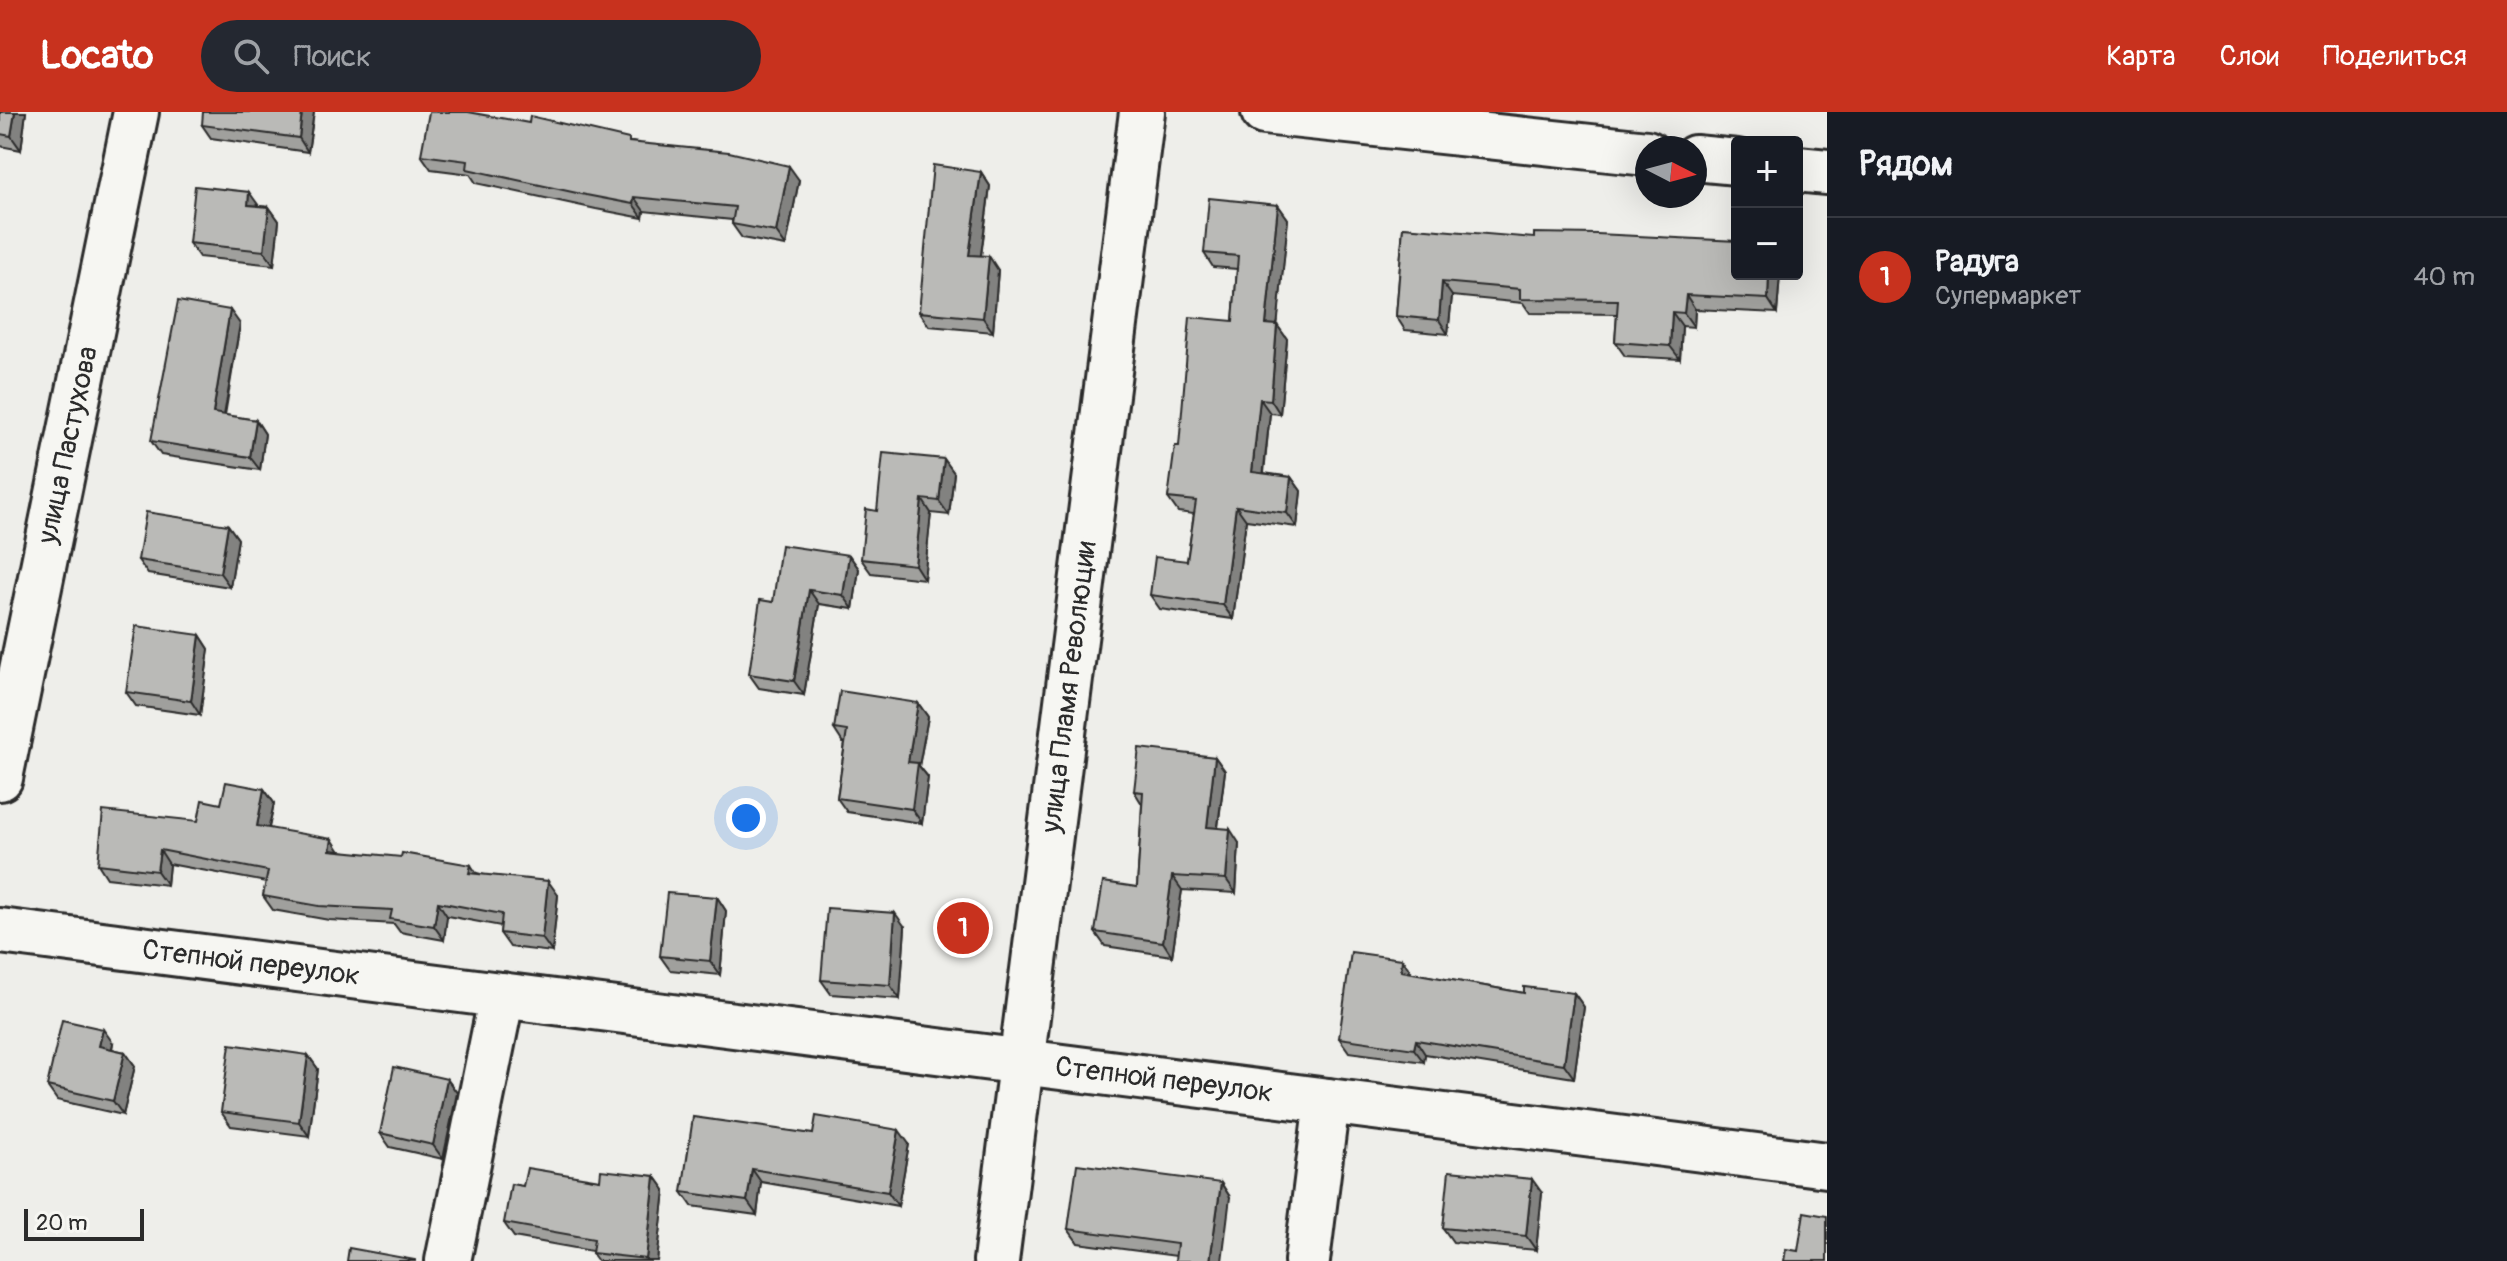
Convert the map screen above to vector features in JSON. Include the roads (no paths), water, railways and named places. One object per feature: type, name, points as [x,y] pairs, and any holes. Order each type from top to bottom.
[{"type":"street","name":"улица Пастухова","points":[[0,778],[136,112]]},
{"type":"street","name":"улица Пламя Революции","points":[[996,1261],[1142,112]]},
{"type":"street","points":[[1264,112],[1635,152]]},
{"type":"street","points":[[1707,159],[1731,161]]},
{"type":"street","points":[[1803,170],[1827,172]]},
{"type":"street","name":"Степной переулок","points":[[0,931],[1827,1165]]},
{"type":"street","points":[[448,1261],[502,995]]},
{"type":"street","points":[[1307,1261],[1327,1101]]},
{"type":"place","name":"Радуга","points":[[963,928]]}]
